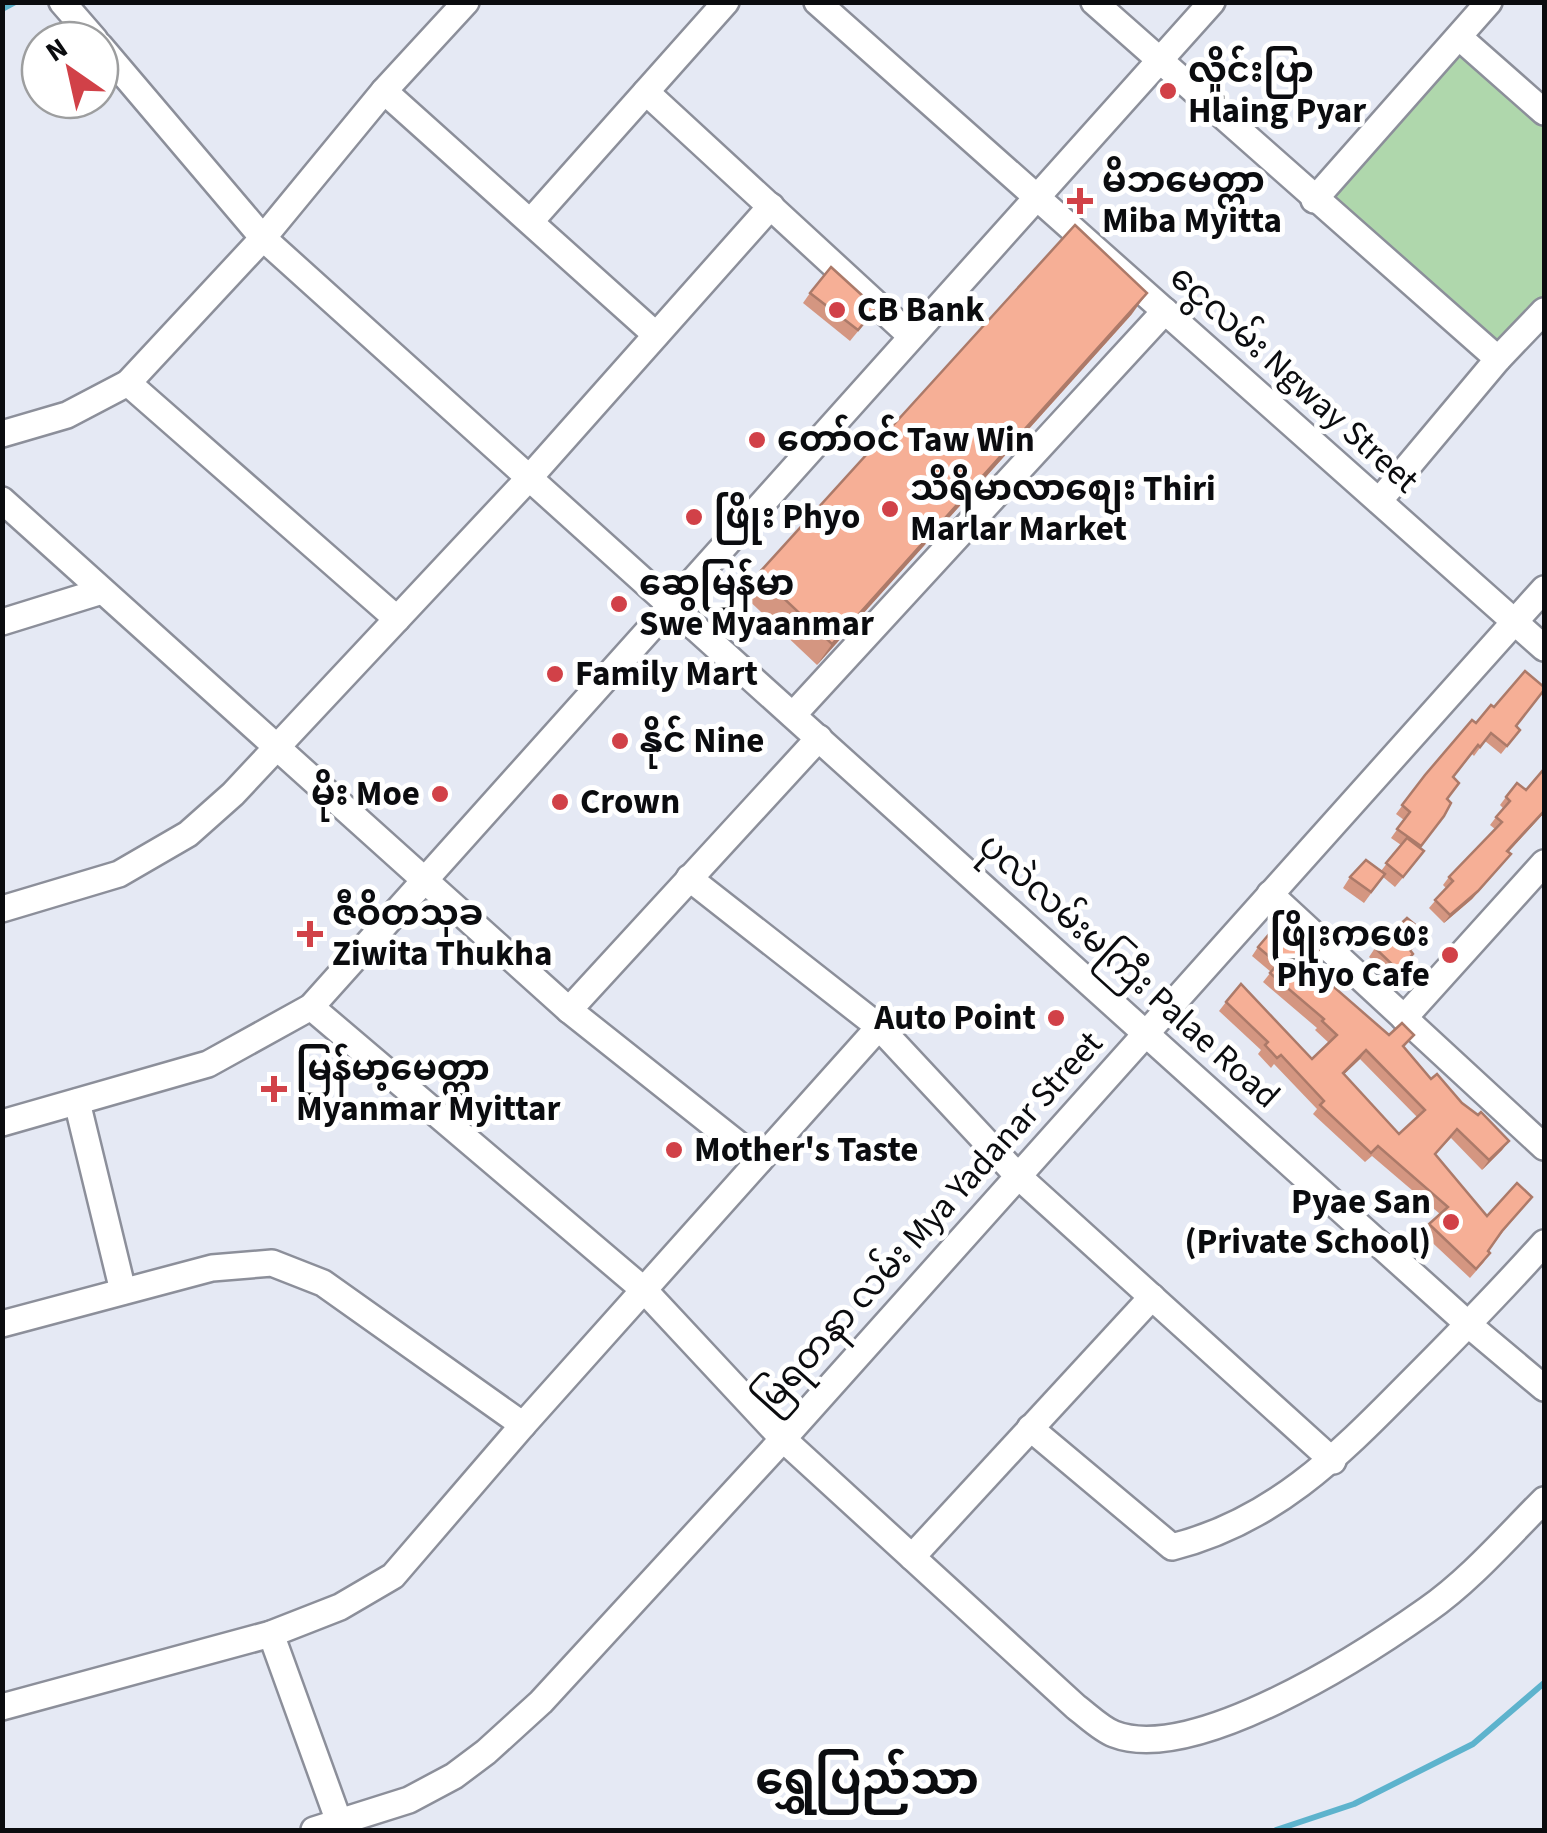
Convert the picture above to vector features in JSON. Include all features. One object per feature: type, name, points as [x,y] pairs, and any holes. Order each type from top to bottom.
[{"type":"street","points":[[2,434],[67,415],[128,383],[264,238],[384,91],[466,2]]},
{"type":"street","points":[[530,220],[726,2]]},
{"type":"street","name":"ငွေလမ်း Ngway Street","points":[[818,2],[1544,648]]},
{"type":"street","points":[[1094,2],[1498,359]]},
{"type":"street","points":[[2,1124],[208,1064],[311,1006],[1212,2]]},
{"type":"street","points":[[1314,200],[1489,2]]},
{"type":"street","points":[[1459,37],[1544,112]]},
{"type":"street","name":"ပုလဲလမ်းမကြီး Palae Road","points":[[120,69],[264,238],[1468,1325],[1544,1388]]},
{"type":"street","points":[[384,91],[656,335]]},
{"type":"street","points":[[646,92],[911,336]]},
{"type":"street","points":[[2,909],[119,874],[188,834],[233,794],[530,477],[771,206]]},
{"type":"street","points":[[793,715],[1165,311]]},
{"type":"street","points":[[1379,501],[1498,359],[1544,311]]},
{"type":"street","points":[[128,383],[397,619]]},
{"type":"street","points":[[2,500],[569,1010],[759,1162]]},
{"type":"street","name":"မြရတနာ လမ်း Mya Yadanar Street","points":[[314,1830],[341,1827],[410,1800],[454,1776],[541,1702],[784,1439],[1544,589]]},
{"type":"street","points":[[2,622],[102,591]]},
{"type":"street","points":[[569,1010],[818,738]]},
{"type":"street","points":[[1404,1018],[1536,891],[1544,863]]},
{"type":"street","points":[[689,878],[879,1027],[1018,1176],[1332,1461]]},
{"type":"street","points":[[1270,894],[1544,1147]]},
{"type":"street","points":[[311,1006],[644,1290],[784,1439],[1076,1708],[1113,1734],[1163,1740],[1206,1731],[1301,1688],[1429,1609],[1544,1500]]},
{"type":"street","points":[[2,1707],[271,1634],[340,1606],[393,1576],[879,1027]]},
{"type":"street","points":[[77,1102],[123,1291]]},
{"type":"street","points":[[1030,1428],[1172,1547],[1210,1538],[1266,1510],[1332,1461],[1544,1243]]},
{"type":"street","points":[[2,1324],[212,1268],[272,1263],[324,1283],[523,1425]]},
{"type":"street","points":[[912,1557],[1152,1297]]},
{"type":"street","points":[[271,1634],[341,1827]]},
{"type":"green space","points":[[1459,46],[1544,122],[1544,307],[1498,359],[1320,200]]},
{"type":"building","name":"သိရိမာလာစျေး Thiri Marlar Market","points":[[1075,225],[1147,293],[832,644],[758,574]]},
{"type":"building","points":[[831,267],[876,308],[858,330],[810,293]]},
{"type":"building","points":[[1525,671],[1544,690],[1516,726],[1520,730],[1507,746],[1491,733],[1478,745],[1453,777],[1459,783],[1447,799],[1451,803],[1421,846],[1397,829],[1410,812],[1402,805],[1472,720],[1476,723],[1491,705],[1494,707]]},
{"type":"building","points":[[1544,769],[1544,811],[1507,851],[1511,854],[1478,891],[1450,915],[1435,900],[1453,881],[1449,877],[1502,822],[1496,817],[1510,801],[1506,797],[1517,783],[1526,790]]},
{"type":"building","points":[[1407,838],[1424,851],[1403,877],[1386,863]]},
{"type":"building","points":[[1366,860],[1385,874],[1371,892],[1350,877]]},
{"type":"building","points":[[1407,918],[1425,933],[1398,970],[1375,948]]},
{"type":"building","points":[[1302,931],[1320,948],[1309,964],[1312,968],[1389,1035],[1402,1023],[1414,1035],[1403,1046],[1431,1079],[1437,1074],[1462,1103],[1478,1115],[1481,1112],[1509,1141],[1489,1160],[1457,1129],[1435,1154],[1487,1216],[1517,1183],[1532,1197],[1476,1269],[1429,1224],[1448,1207],[1378,1146],[1371,1153],[1320,1105],[1324,1101],[1281,1055],[1277,1058],[1265,1045],[1268,1042],[1226,1002],[1241,984],[1312,1059],[1337,1035],[1270,973],[1278,964],[1258,947],[1270,933],[1286,947]],"holes":[[[1366,1050],[1425,1110],[1399,1134],[1343,1073]]]},
{"type":"waterway","points":[[2,9],[15,2]]},
{"type":"waterway","points":[[1276,1830],[1354,1804],[1473,1744],[1544,1683]]},
{"type":"place","name":"လှိုင်းပြာ Hlaing Pyar","points":[[1168,91]]},
{"type":"place","name":"မိဘမေတ္တာ Miba Myitta","points":[[1080,201]]},
{"type":"place","name":"CB Bank","points":[[837,310]]},
{"type":"place","name":"တော်ဝင် Taw Win","points":[[757,440]]},
{"type":"place","name":"သိရိမာလာစျေး Thiri Marlar Market","points":[[890,509]]},
{"type":"place","name":"ဖြိုး Phyo","points":[[694,517]]},
{"type":"place","name":"ဆွေမြန်မာ Swe Myaanmar","points":[[619,604]]},
{"type":"place","name":"Family Mart","points":[[555,674]]},
{"type":"place","name":"နိုင် Nine","points":[[620,741]]},
{"type":"place","name":"မိုး Moe","points":[[440,794]]},
{"type":"place","name":"Crown","points":[[560,802]]},
{"type":"place","name":"ဇီဝိတသုခ Ziwita Thukha","points":[[310,934]]},
{"type":"place","name":"ဖြိုးကဖေး Phyo Cafe","points":[[1450,955]]},
{"type":"place","name":"Auto Point","points":[[1056,1018]]},
{"type":"place","name":"မြန်မာ့မေတ္တာ Myanmar Myittar","points":[[274,1089]]},
{"type":"place","name":"Mother's Taste","points":[[674,1150]]},
{"type":"place","name":"Pyae San (Private School)","points":[[1451,1222]]},
{"type":"district","name":"ရွှေပြည်သာ","points":[[867,1780]]}]
